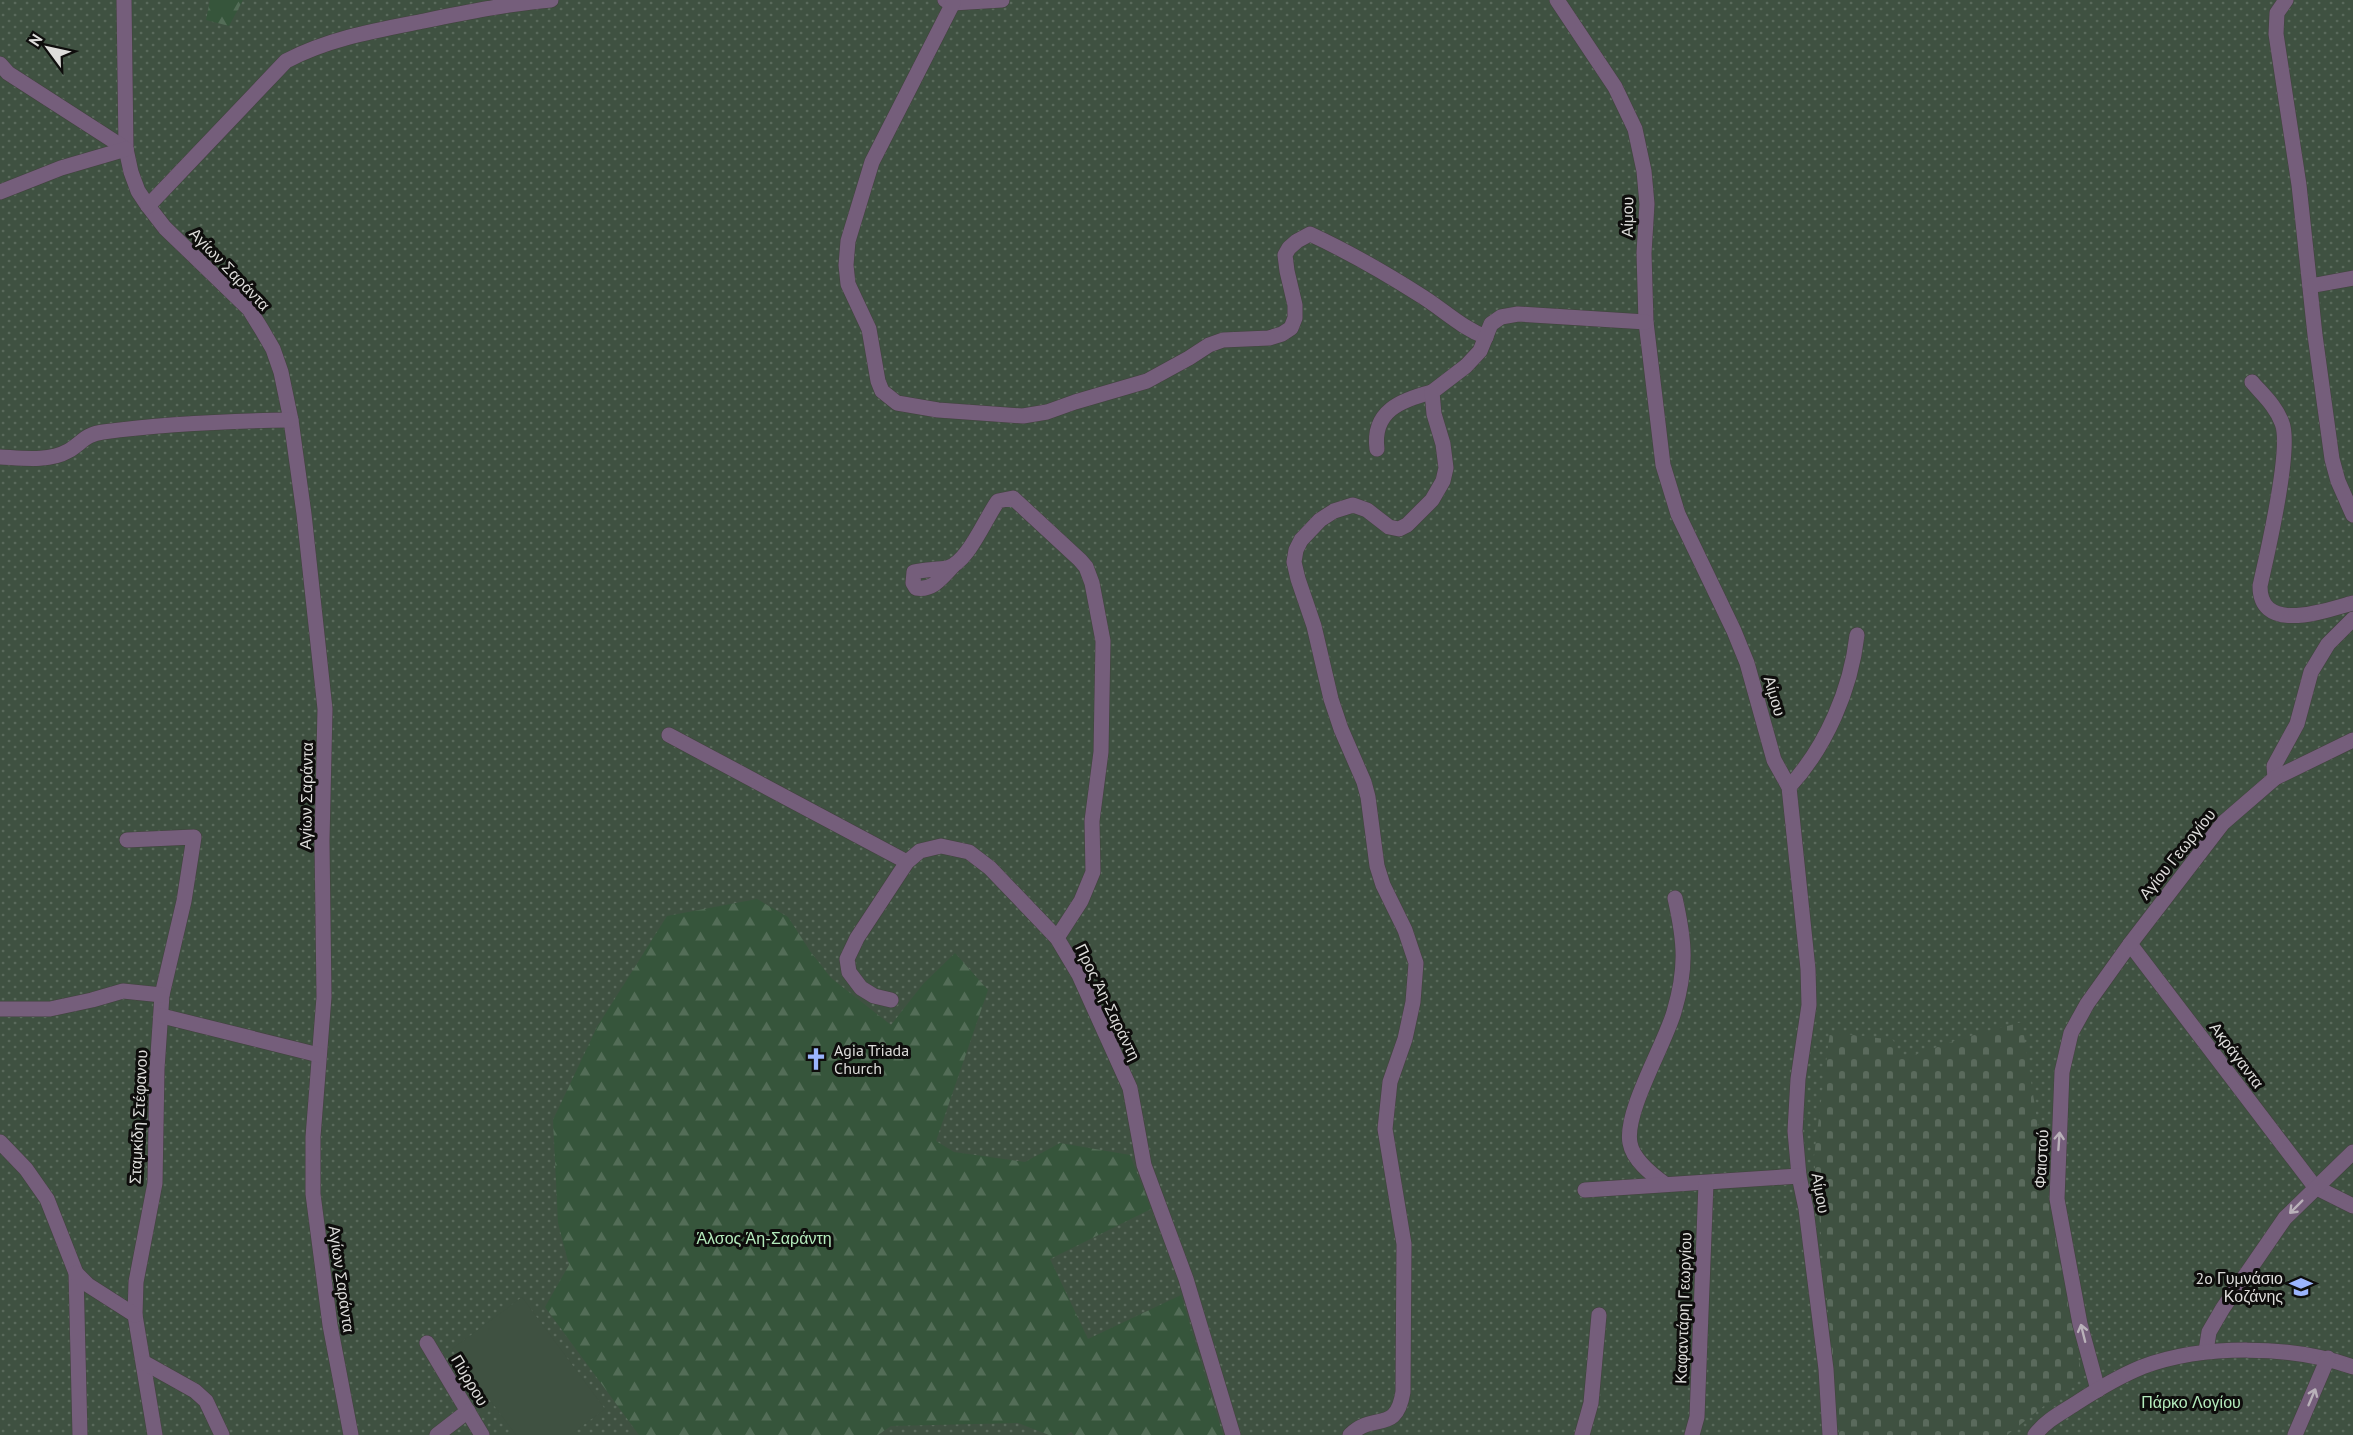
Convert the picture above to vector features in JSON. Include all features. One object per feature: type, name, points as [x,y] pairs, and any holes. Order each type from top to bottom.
[{"type":"street","name":"Αγίων Σαράντα","points":[[124,0],[126,149],[135,181],[148,206],[165,228],[249,309],[273,348],[281,372],[291,420],[304,514],[325,709],[322,842],[324,998],[313,1137],[313,1194],[331,1334],[351,1435]]},
{"type":"street","points":[[148,206],[264,82],[286,61],[295,56],[351,36],[510,4],[551,0]]},
{"type":"street","points":[[1002,0],[949,2],[872,162],[848,241],[846,264],[849,284],[869,329],[878,381],[882,391],[897,403],[938,410],[1023,416],[1047,412],[1147,381],[1209,345],[1223,340],[1269,338],[1282,334],[1291,327],[1295,318],[1295,305],[1285,255],[1297,241],[1310,234],[1370,265],[1424,298],[1467,330],[1486,337]]},
{"type":"street","name":"Αίμου","points":[[1557,0],[1611,80],[1635,129],[1642,159],[1647,204],[1644,253],[1646,322],[1659,441],[1669,486],[1691,543],[1738,642],[1758,698],[1774,760],[1789,787],[1808,969],[1809,1005],[1795,1105],[1799,1176],[1826,1369],[1830,1435]]},
{"type":"street","points":[[2286,0],[2277,13],[2277,34],[2299,185],[2332,459],[2338,481],[2353,515]]},
{"type":"street","points":[[0,64],[8,73],[126,149]]},
{"type":"street","points":[[0,192],[61,168],[126,149]]},
{"type":"street","points":[[2310,286],[2353,278]]},
{"type":"street","points":[[1377,448],[1377,428],[1381,418],[1396,405],[1432,392],[1466,366],[1480,351],[1491,324],[1501,317],[1518,314],[1646,322]]},
{"type":"street","points":[[2252,382],[2270,401],[2283,424],[2284,439],[2282,476],[2260,586],[2260,597],[2267,608],[2293,616],[2308,615],[2353,603]]},
{"type":"street","points":[[1350,1435],[1365,1425],[1382,1425],[1391,1421],[1401,1407],[1404,1244],[1385,1129],[1390,1082],[1405,1039],[1413,1002],[1416,963],[1405,930],[1383,885],[1377,866],[1366,790],[1331,699],[1314,626],[1294,562],[1301,540],[1320,520],[1334,511],[1353,505],[1367,510],[1389,527],[1399,529],[1407,525],[1432,500],[1443,481],[1446,468],[1443,444],[1434,414],[1432,392]]},
{"type":"street","points":[[0,457],[30,459],[52,456],[68,451],[81,440],[100,432],[176,424],[291,420]]},
{"type":"street","points":[[955,564],[975,539],[998,501],[1013,498],[1080,560],[1086,567],[1092,584],[1103,641],[1101,752],[1092,821],[1093,872],[1081,901],[1057,938]]},
{"type":"street","points":[[2275,778],[2274,766],[2297,724],[2311,672],[2328,644],[2353,619]]},
{"type":"street","points":[[1789,787],[1805,770],[1841,702],[1854,665],[1857,635]]},
{"type":"street","points":[[669,735],[907,862]]},
{"type":"street","name":"Αγίου Γεωργίου","points":[[2130,944],[2223,823],[2275,778],[2353,740]]},
{"type":"street","name":"Σταμκίδη Στέφανου","points":[[127,840],[194,837],[184,901],[162,995],[157,1069],[155,1183],[136,1282],[135,1315],[145,1363],[155,1435]]},
{"type":"street","name":"Προς Άη-Σαράντη","points":[[891,1000],[874,996],[861,988],[849,972],[847,959],[857,938],[907,862],[920,851],[941,846],[969,852],[990,868],[1057,938],[1079,975],[1130,1088],[1144,1165],[1186,1279],[1233,1435]]},
{"type":"street","points":[[1665,1184],[1652,1175],[1635,1156],[1629,1142],[1634,1112],[1674,1014],[1684,967],[1684,942],[1675,898]]},
{"type":"street","name":"Ακράγαντα","points":[[2130,944],[2315,1187]]},
{"type":"street","name":"Φαιστού","points":[[2098,1390],[2080,1324],[2057,1199],[2062,1072],[2066,1050],[2079,1016],[2130,944]]},
{"type":"street","points":[[0,1009],[50,1009],[123,991],[162,995]]},
{"type":"street","points":[[162,1016],[319,1055]]},
{"type":"street","points":[[0,1142],[26,1169],[47,1199],[76,1273],[80,1435]]},
{"type":"street","points":[[2206,1352],[2209,1332],[2223,1308],[2285,1218],[2353,1152]]},
{"type":"street","points":[[1585,1190],[1799,1176]]},
{"type":"street","name":"Καφαντάρη Γεωργίου","points":[[1692,1435],[1697,1417],[1706,1183]]},
{"type":"street","points":[[2315,1187],[2353,1206]]},
{"type":"street","points":[[76,1273],[88,1285],[135,1315]]},
{"type":"street","points":[[1582,1435],[1591,1402],[1599,1315]]},
{"type":"street","name":"Πύρρου","points":[[427,1343],[482,1435]]},
{"type":"street","points":[[2035,1435],[2045,1424],[2098,1390],[2142,1368],[2176,1357],[2206,1352],[2311,1355],[2328,1358],[2353,1368]]},
{"type":"street","points":[[2295,1435],[2328,1358]]},
{"type":"street","points":[[145,1363],[195,1391],[206,1401],[222,1435]]},
{"type":"street","points":[[437,1435],[468,1411]]},
{"type":"green space","name":"Πάρκο Λογίου","points":[[0,0],[2353,0],[2353,1435],[0,1435]]},
{"type":"green space","points":[[210,0],[243,0],[229,26],[206,20]]},
{"type":"green space","name":"Άλσος Άη-Σαράντη","points":[[757,899],[788,917],[831,978],[891,1025],[923,984],[955,953],[988,990],[936,1141],[954,1152],[1025,1162],[1060,1143],[1130,1155],[1151,1209],[1050,1259],[1088,1339],[1181,1295],[1223,1435],[1074,1435],[1071,1432],[1066,1435],[1049,1435],[1018,1423],[891,1426],[878,1435],[639,1435],[545,1307],[569,1265],[558,1223],[553,1120],[597,1027],[667,916]]},
{"type":"green space","points":[[2022,1022],[2054,1231],[2082,1376],[2007,1435],[1839,1435],[1814,1156],[1830,1032],[1893,1040],[1903,1059],[1963,1038]]},
{"type":"green space","points":[[522,1297],[605,1409],[570,1435],[516,1435],[452,1349]]},
{"type":"place","name":"Agia Triada Church","points":[[816,1059]]},
{"type":"place","name":"2o Γυμνάσιο Κοζάνης","points":[[2301,1287]]}]
